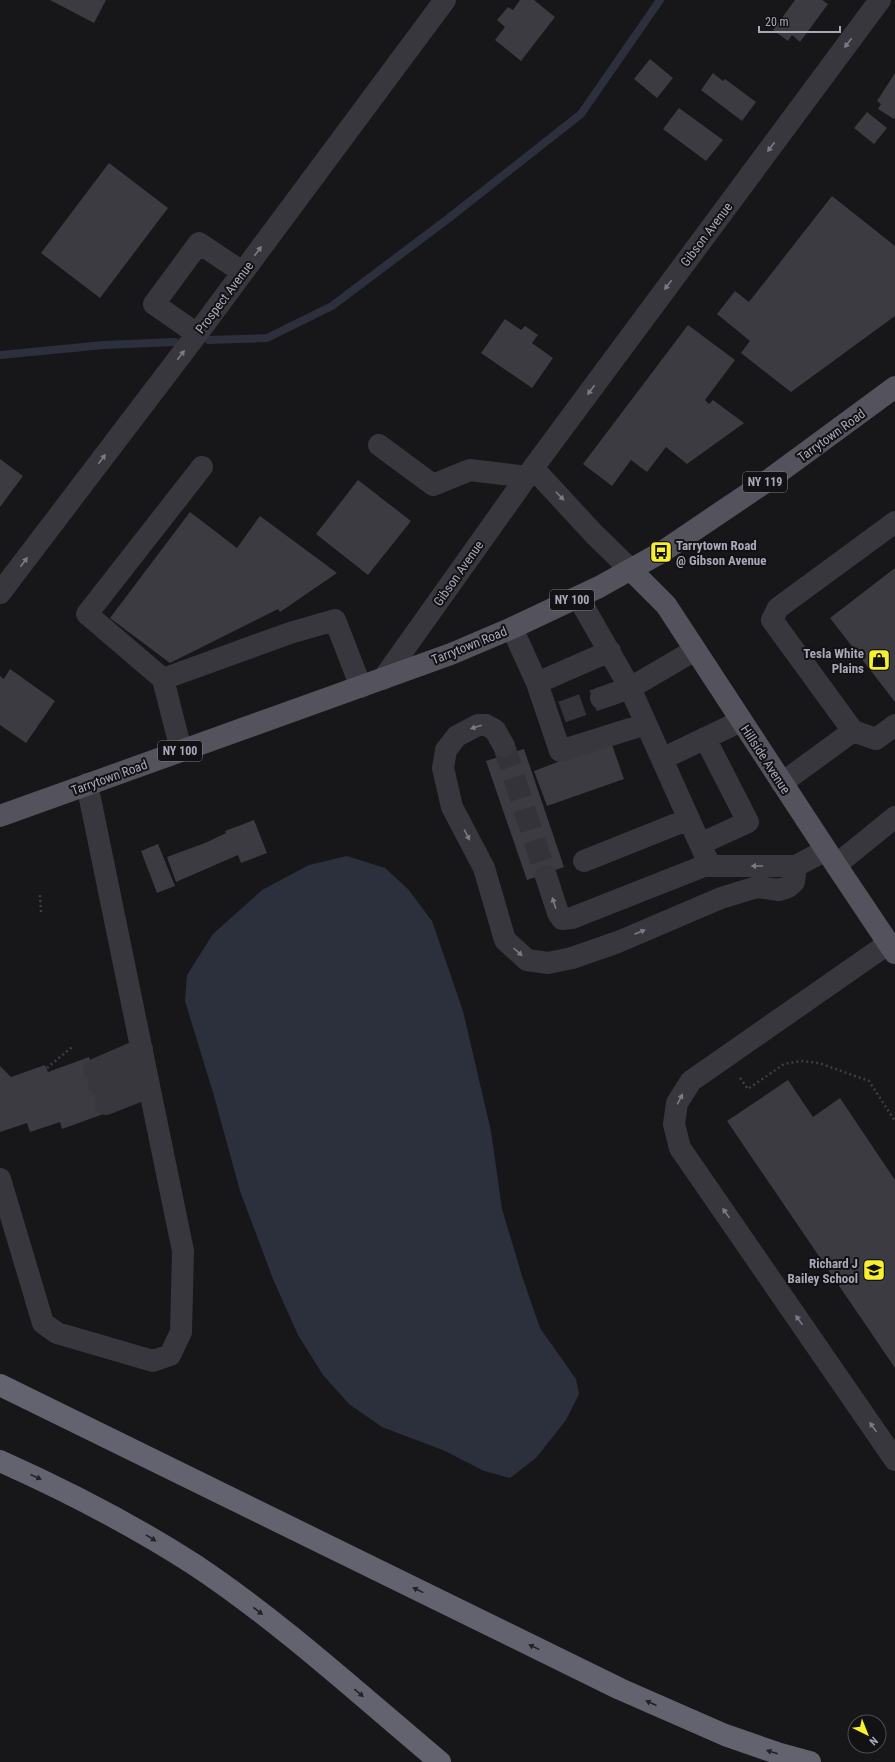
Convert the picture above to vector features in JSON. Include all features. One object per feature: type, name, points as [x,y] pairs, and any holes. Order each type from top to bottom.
[{"type":"highway","points":[[0,1385],[620,1689],[724,1735],[777,1753],[810,1762]]},
{"type":"highway","points":[[0,1461],[92,1505],[144,1533],[195,1566],[247,1602],[440,1762]]},
{"type":"main road","name":"Tarrytown Road","points":[[0,816],[383,679],[512,628],[578,597],[631,570],[662,552],[729,508],[895,388]]},
{"type":"main road","name":"Hillside Avenue","points":[[631,570],[666,605],[830,857],[892,948]]},
{"type":"street","name":"Prospect Avenue","points":[[0,593],[197,334],[445,0]]},
{"type":"street","name":"Gibson Avenue","points":[[383,679],[530,472],[880,0]]},
{"type":"street","points":[[197,334],[154,304],[199,243],[242,272]]},
{"type":"street","points":[[379,445],[433,485],[470,470],[530,472],[631,570]]},
{"type":"street","points":[[181,750],[163,679],[87,614],[202,467]]},
{"type":"street","points":[[895,522],[778,608],[772,620],[853,731],[876,739],[895,725]]},
{"type":"street","points":[[578,597],[630,688],[700,844],[707,866],[698,882],[610,919],[595,910]]},
{"type":"street","points":[[163,679],[290,633],[335,620],[361,687]]},
{"type":"street","points":[[512,628],[537,683],[555,714],[560,751],[646,724]]},
{"type":"street","points":[[602,698],[630,688],[695,650]]},
{"type":"street","points":[[537,683],[610,652]]},
{"type":"street","points":[[662,759],[741,720]]},
{"type":"street","points":[[504,746],[495,730],[486,725],[478,725],[457,736],[446,750],[442,768],[452,807],[484,868],[505,940],[527,960],[548,963],[572,958],[618,942],[721,898],[757,887],[779,890],[788,887],[794,882],[796,866]]},
{"type":"street","points":[[782,783],[853,731]]},
{"type":"street","points":[[700,844],[748,822],[705,738]]},
{"type":"street","points":[[0,1179],[43,1323],[57,1333],[153,1362],[170,1355],[181,1332],[183,1251],[87,784]]},
{"type":"street","points":[[595,910],[598,892],[688,857],[707,866],[796,866],[830,857],[895,817]]},
{"type":"street","points":[[584,862],[689,819]]},
{"type":"street","points":[[546,876],[558,913],[562,919],[572,918],[595,910]]},
{"type":"street","points":[[892,948],[726,1056],[691,1081],[678,1103],[674,1124],[680,1148],[895,1460]]},
{"type":"street","points":[[146,1068],[100,1086],[146,1068]]},
{"type":"path","points":[[40,895],[40,912]]},
{"type":"path","points":[[46,1068],[72,1047]]},
{"type":"path","points":[[726,1056],[748,1089],[784,1064],[801,1061],[819,1063],[869,1081],[895,1121]]},
{"type":"water","points":[[347,856],[385,868],[408,889],[432,921],[463,1011],[491,1131],[502,1209],[523,1279],[540,1328],[576,1379],[579,1394],[566,1420],[536,1458],[510,1478],[484,1471],[445,1451],[382,1427],[349,1404],[323,1375],[298,1335],[273,1279],[240,1191],[214,1096],[185,1001],[187,975],[213,934],[262,890],[309,865]]},
{"type":"building","points":[[50,0],[106,0],[94,23]]},
{"type":"building","points":[[520,0],[534,0],[555,17],[521,61],[495,40],[505,27],[497,20],[508,7],[513,10]]},
{"type":"building","points":[[795,0],[822,0],[828,4],[800,42],[792,35],[788,41],[773,30]]},
{"type":"building","points":[[650,59],[673,78],[657,98],[634,79]]},
{"type":"building","points":[[713,73],[723,81],[725,79],[756,102],[742,121],[701,90]]},
{"type":"building","points":[[895,73],[894,119],[878,109],[881,104],[877,101]]},
{"type":"building","points":[[679,108],[723,140],[706,161],[663,129]]},
{"type":"building","points":[[867,112],[887,128],[874,144],[854,128]]},
{"type":"building","points":[[109,163],[168,208],[100,298],[41,253]]},
{"type":"building","points":[[832,196],[895,246],[895,316],[791,392],[741,353],[750,341],[717,314],[735,291],[749,302]]},
{"type":"building","points":[[505,319],[521,330],[525,326],[538,335],[532,343],[553,358],[532,388],[481,353]]},
{"type":"building","points":[[688,325],[735,360],[705,400],[709,404],[713,400],[744,423],[687,464],[666,447],[647,472],[631,460],[612,486],[583,464]]},
{"type":"building","points":[[0,459],[23,476],[0,507]]},
{"type":"building","points":[[358,480],[411,521],[368,575],[316,534]]},
{"type":"building","points":[[190,512],[237,548],[260,516],[337,573],[280,612],[278,609],[170,663],[110,618]]},
{"type":"building","name":"Tesla White Plains","points":[[895,568],[895,702],[830,618]]},
{"type":"building","points":[[10,669],[55,701],[26,743],[0,725],[0,676],[4,679]]},
{"type":"building","points":[[610,739],[624,779],[547,806],[534,771],[584,752]]},
{"type":"building","points":[[524,749],[564,867],[527,880],[486,761]]},
{"type":"building","points":[[254,820],[267,853],[241,863],[238,855],[176,882],[167,857],[205,843],[226,833],[225,831]]},
{"type":"building","points":[[158,844],[175,886],[157,893],[141,851]]},
{"type":"building","points":[[89,1057],[109,1112],[62,1129],[60,1122],[30,1132],[27,1123],[0,1132],[0,1066],[11,1077],[45,1065],[48,1072]]},
{"type":"building","points":[[788,1080],[813,1117],[840,1098],[895,1180],[895,1368],[727,1121]]},
{"type":"waterway","points":[[209,340],[267,338],[332,306],[449,218],[581,114],[660,0]]},
{"type":"waterway","points":[[0,355],[104,345],[175,342]]},
{"type":"tunnel","points":[[562,712],[601,698]]},
{"type":"tunnel","points":[[504,746],[546,876]]},
{"type":"place","name":"Tarrytown Road @ Gibson Avenue","points":[[661,552]]},
{"type":"place","name":"Tesla White Plains","points":[[879,660]]},
{"type":"place","name":"Richard J Bailey School","points":[[874,1270]]}]
